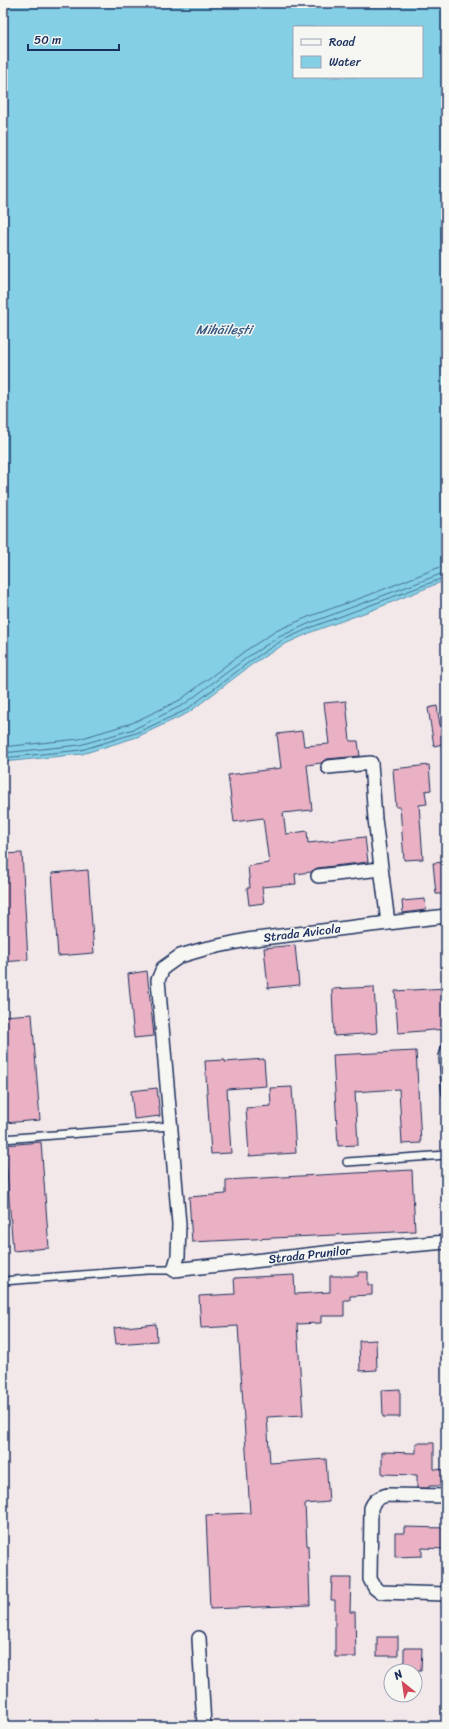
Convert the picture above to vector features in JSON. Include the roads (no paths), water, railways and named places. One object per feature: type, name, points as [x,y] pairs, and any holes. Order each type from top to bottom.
[{"type":"street","points":[[328,767],[371,763],[375,819],[388,922]]},
{"type":"street","points":[[318,876],[381,869]]},
{"type":"street","name":"Strada Avicola","points":[[170,1126],[158,980],[162,968],[180,956],[204,948],[240,941],[446,916]]},
{"type":"street","points":[[170,1126],[179,1224],[178,1256],[174,1270]]},
{"type":"street","name":"Strada Prunilor","points":[[174,1270],[342,1251],[446,1242]]},
{"type":"street","points":[[446,1496],[387,1495],[379,1497],[373,1503],[371,1508],[370,1579],[375,1588],[380,1592],[446,1594]]},
{"type":"street","points":[[199,1638],[204,1726]]},
{"type":"lane","points":[[446,1047],[443,1056],[446,1093]]},
{"type":"lane","points":[[3,1139],[170,1126]]},
{"type":"lane","points":[[347,1162],[446,1155]]},
{"type":"lane","points":[[3,1280],[147,1270],[174,1270]]},
{"type":"water","name":"Mihăilești","points":[[3,3],[446,3],[446,580],[375,609],[314,631],[283,645],[254,663],[188,713],[137,737],[82,754],[3,762]]}]
